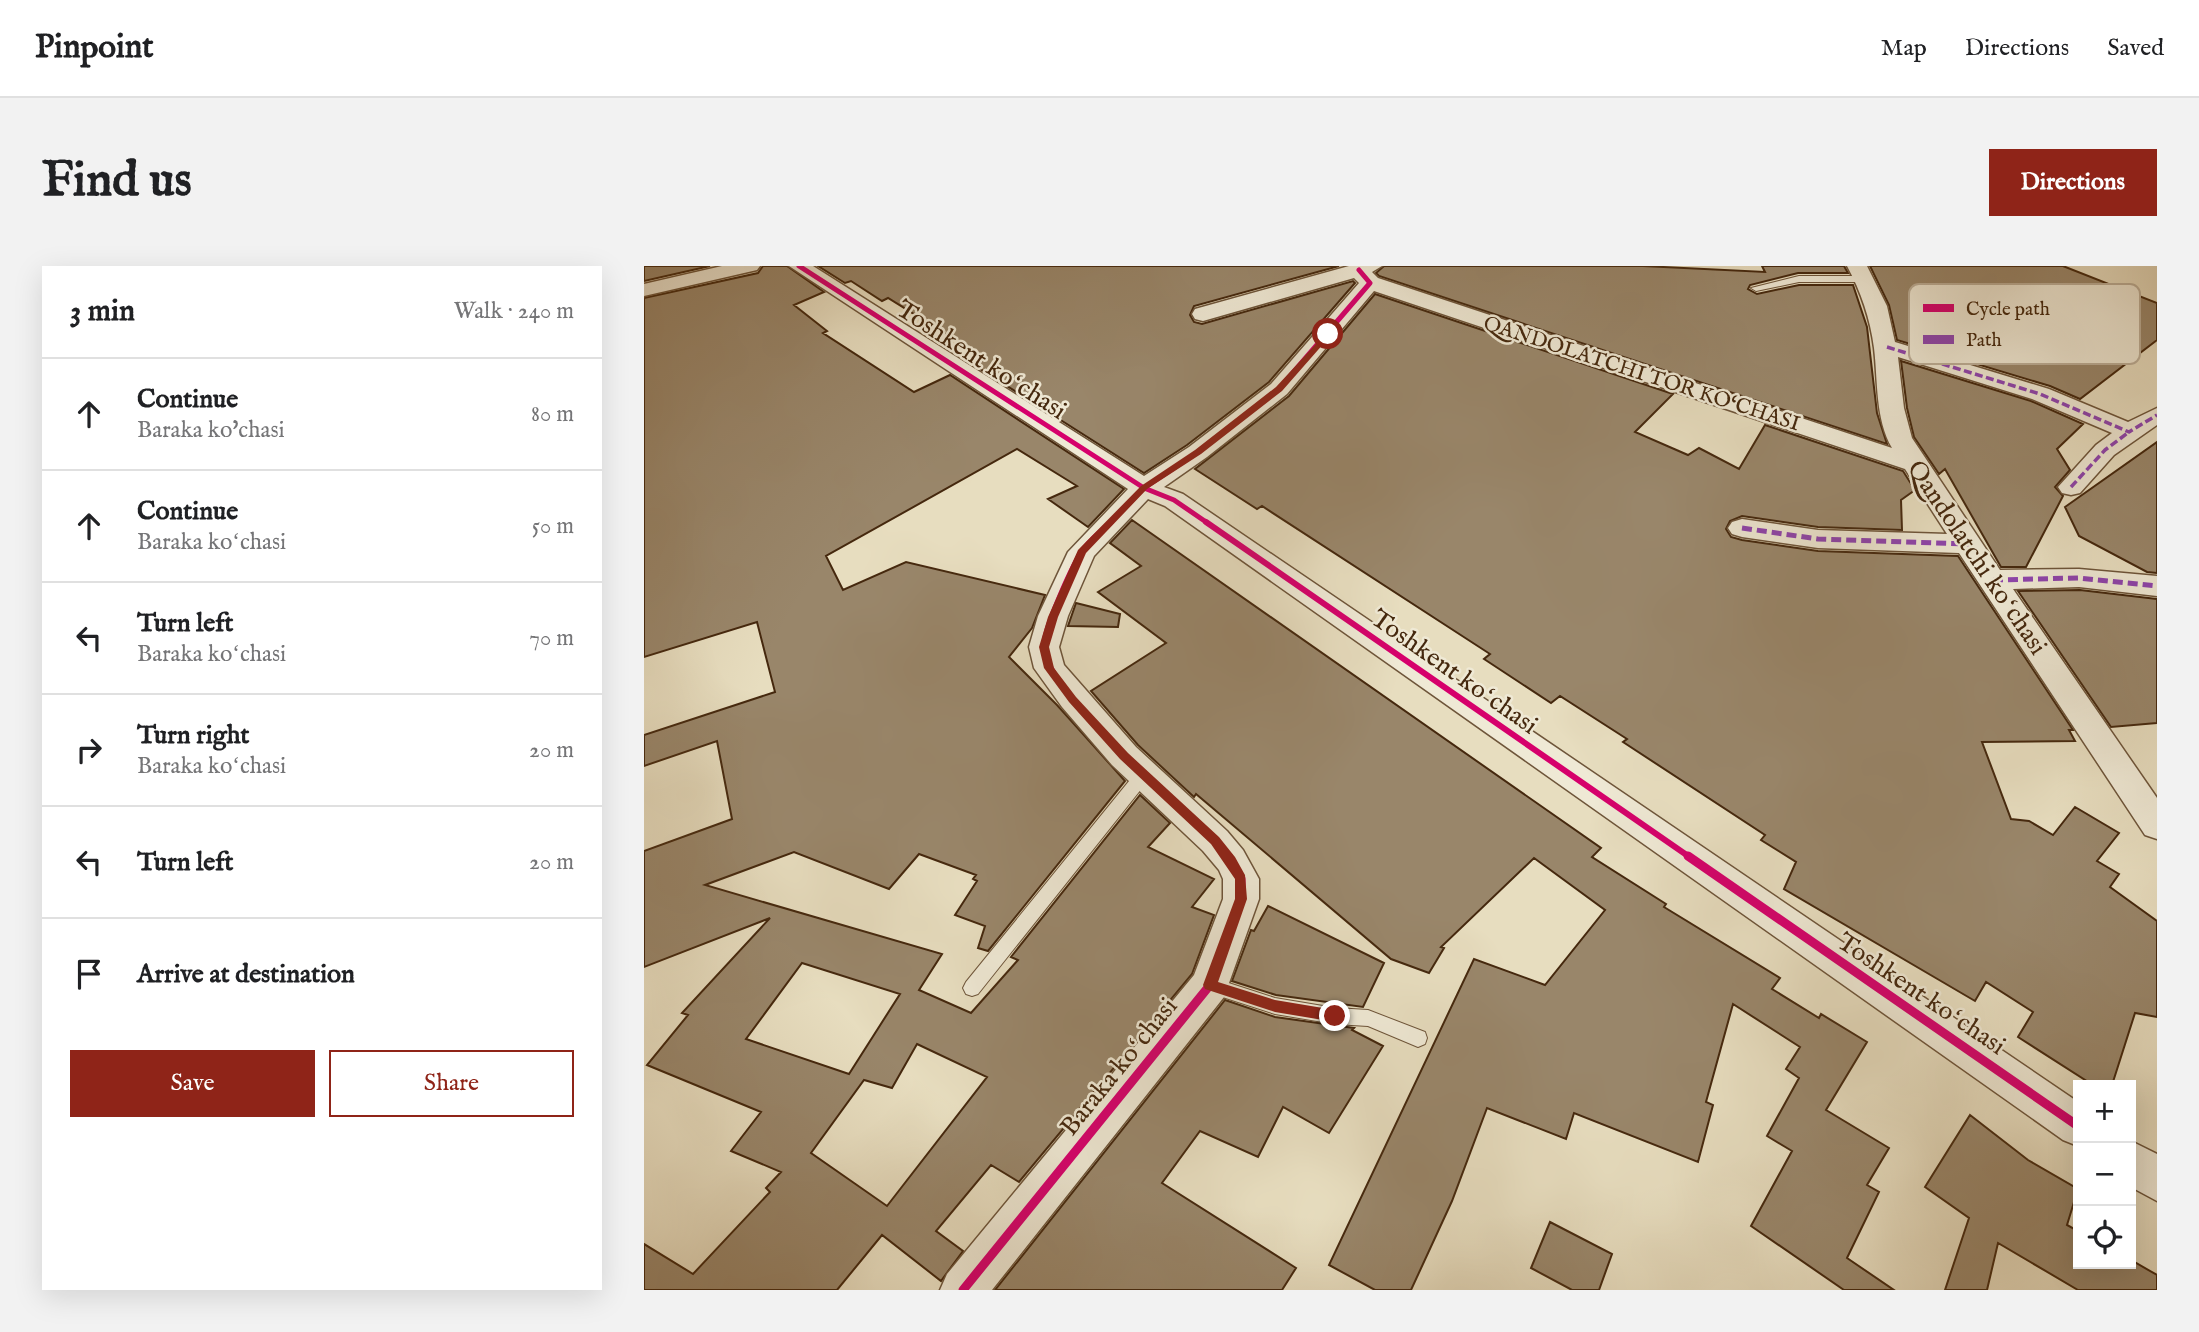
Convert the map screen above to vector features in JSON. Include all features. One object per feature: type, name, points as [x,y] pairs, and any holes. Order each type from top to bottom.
[{"type":"street","points":[[644,290],[750,266]]},
{"type":"street","name":"Toshkent koʻchasi","points":[[799,266],[1144,488],[1174,500],[2073,1123]]},
{"type":"street","points":[[1203,314],[1367,273]]},
{"type":"street","name":"Baraka koʻchasi","points":[[963,1290],[1210,985],[1241,899],[1241,879],[1231,860],[1215,841],[1144,774],[1073,699],[1049,668],[1044,647],[1053,617],[1082,552],[1144,488],[1198,452],[1279,389],[1367,273]]},
{"type":"street","name":"QANDOLATCHI TOR KO‘CHASI","points":[[1367,273],[1914,464]]},
{"type":"street","name":"Qandolatchi koʻchasi","points":[[1861,273],[1887,347],[1897,432],[1914,464],[2157,825]]},
{"type":"street","points":[[1887,347],[1909,353]]},
{"type":"street","points":[[1946,364],[2018,385],[2102,418],[2129,432]]},
{"type":"street","points":[[2071,487],[2105,450],[2157,415]]},
{"type":"street","points":[[1742,528],[1818,539],[1969,544]]},
{"type":"street","points":[[1993,580],[2079,578],[2157,586]]},
{"type":"street","points":[[2136,1165],[2157,1180]]},
{"type":"lane","points":[[1756,288],[1799,279],[1861,273]]},
{"type":"lane","points":[[972,988],[1144,774]]},
{"type":"lane","points":[[1210,985],[1275,1006],[1335,1016],[1368,1018],[1418,1038]]},
{"type":"building","points":[[644,266],[710,266],[644,281]]},
{"type":"building","points":[[763,266],[787,266],[824,292],[794,305],[827,331],[823,333],[914,392],[950,375],[1124,489],[1088,527],[1048,499],[1077,486],[1017,449],[826,556],[843,590],[906,562],[1045,595],[1032,628],[1009,657],[1057,705],[1125,781],[988,951],[978,948],[985,926],[955,915],[977,881],[973,879],[976,875],[919,854],[889,889],[794,852],[705,885],[942,954],[919,990],[971,1013],[1018,960],[1011,957],[1140,795],[1170,823],[1148,847],[1214,879],[1192,907],[1214,915],[1192,974],[1019,1182],[991,1165],[936,1231],[963,1251],[941,1281],[882,1235],[837,1290],[644,1290],[644,1244],[693,1274],[770,1192],[766,1188],[781,1172],[731,1151],[761,1112],[647,1065],[688,1015],[682,1013],[770,918],[644,967],[644,851],[732,819],[717,741],[644,766],[644,735],[775,692],[757,622],[644,657],[644,298],[758,273]],"holes":[[[802,963],[900,994],[849,1074],[746,1039]],[[917,1044],[987,1077],[887,1206],[811,1153],[864,1080],[892,1088]]]},
{"type":"building","points":[[818,266],[1339,266],[1194,306],[1190,315],[1194,322],[1202,324],[1353,281],[1355,283],[1269,382],[1187,445],[1144,473],[974,365],[986,359],[888,298],[882,301],[851,281],[845,283]]},
{"type":"building","points":[[1384,266],[1643,266],[1765,272],[1762,266],[1844,266],[1848,273],[1798,273],[1750,285],[1748,289],[1757,294],[1799,285],[1853,285],[1867,327],[1877,413],[1887,444],[1379,276],[1376,273]]},
{"type":"building","points":[[1870,266],[2063,266],[2109,284],[1909,284],[1909,344],[1897,340],[1889,305]]},
{"type":"building","points":[[1375,294],[1673,394],[1635,432],[1688,455],[1699,448],[1739,469],[1765,425],[1903,471],[1915,490],[1901,500],[1902,530],[1818,527],[1742,516],[1730,521],[1726,529],[1731,537],[1742,540],[1818,551],[1958,556],[2073,730],[2069,730],[2075,741],[1982,742],[2011,819],[2029,821],[2053,835],[2075,807],[2119,833],[2097,861],[2119,874],[2110,887],[2157,921],[2157,1017],[2135,1013],[2114,1080],[2085,1080],[2018,1037],[2033,1012],[1986,982],[1975,1001],[1784,889],[1796,862],[1761,840],[1765,835],[1623,742],[1627,739],[1560,696],[1551,703],[1484,659],[1490,654],[1262,506],[1257,509],[1195,469],[1289,396]]},
{"type":"building","points":[[2140,296],[2157,303],[2157,340],[2140,353]]},
{"type":"building","points":[[1901,361],[2031,401],[2083,424],[2057,449],[2070,470],[2055,487],[2063,496],[2026,567],[2001,567],[1945,469],[1939,474],[1914,437]]},
{"type":"building","points":[[1977,364],[2126,364],[2080,399],[2050,386]]},
{"type":"building","points":[[2157,442],[2157,573],[2147,572],[2079,536],[2065,507]]},
{"type":"building","points":[[1132,520],[1601,848],[1592,857],[1666,904],[1664,907],[1780,978],[1772,989],[1819,1018],[1821,1014],[1867,1042],[1826,1110],[1889,1148],[1867,1185],[1879,1192],[1847,1258],[1894,1290],[1844,1290],[1751,1226],[1792,1151],[1767,1136],[1799,1078],[1786,1069],[1800,1047],[1733,1004],[1706,1102],[1713,1105],[1698,1162],[1574,1113],[1566,1139],[1487,1108],[1452,1201],[1411,1290],[1375,1290],[1329,1265],[1474,959],[1545,985],[1605,910],[1534,858],[1441,947],[1444,948],[1429,973],[1391,959],[1196,794],[1194,797],[1138,745],[1091,691],[1166,643],[1098,592],[1141,566],[1110,543]]},
{"type":"building","points":[[2080,590],[2157,599],[2157,723],[2111,727],[2018,591]]},
{"type":"building","points":[[1076,603],[1120,614],[1118,627],[1068,626]]},
{"type":"building","points":[[1268,906],[1384,963],[1363,1007],[1276,995],[1232,981],[1251,930],[1254,931]]},
{"type":"building","points":[[1225,1000],[1275,1017],[1354,1028],[1352,1030],[1383,1046],[1329,1133],[1283,1107],[1258,1157],[1200,1131],[1162,1183],[1296,1268],[1282,1290],[995,1290]]},
{"type":"building","points":[[1970,1115],[2028,1160],[2073,1186],[2073,1205],[2067,1225],[2073,1228],[2073,1269],[2136,1269],[2136,1263],[2157,1275],[2157,1290],[2078,1290],[1998,1243],[1987,1290],[1945,1290],[1969,1218],[1925,1187]]},
{"type":"building","points":[[1550,1222],[1612,1254],[1599,1290],[1572,1290],[1531,1268]]},
{"type":"marked path","points":[[1887,347],[1909,353]]},
{"type":"marked path","points":[[1946,364],[2040,394],[2129,432],[2157,415]]},
{"type":"marked path","points":[[2071,487],[2105,450],[2129,432]]},
{"type":"marked path","points":[[1742,528],[1818,539],[1969,544]]},
{"type":"marked path","points":[[1993,580],[2079,578],[2157,586]]},
{"type":"cycle path","points":[[799,266],[1144,488],[1174,500],[2073,1123]]},
{"type":"cycle path","points":[[963,1290],[1210,985],[1241,899],[1241,879],[1231,860],[1215,841],[1124,756],[1049,668],[1044,647],[1053,616],[1082,552],[1144,488],[1198,452],[1279,389],[1370,283],[1359,270]]},
{"type":"route","points":[[1328,334],[1279,389],[1198,452],[1144,488],[1082,552],[1053,617],[1044,647],[1049,668],[1073,699],[1124,756],[1215,841],[1231,860],[1241,879],[1241,899],[1210,985],[1275,1006],[1335,1016]]}]
